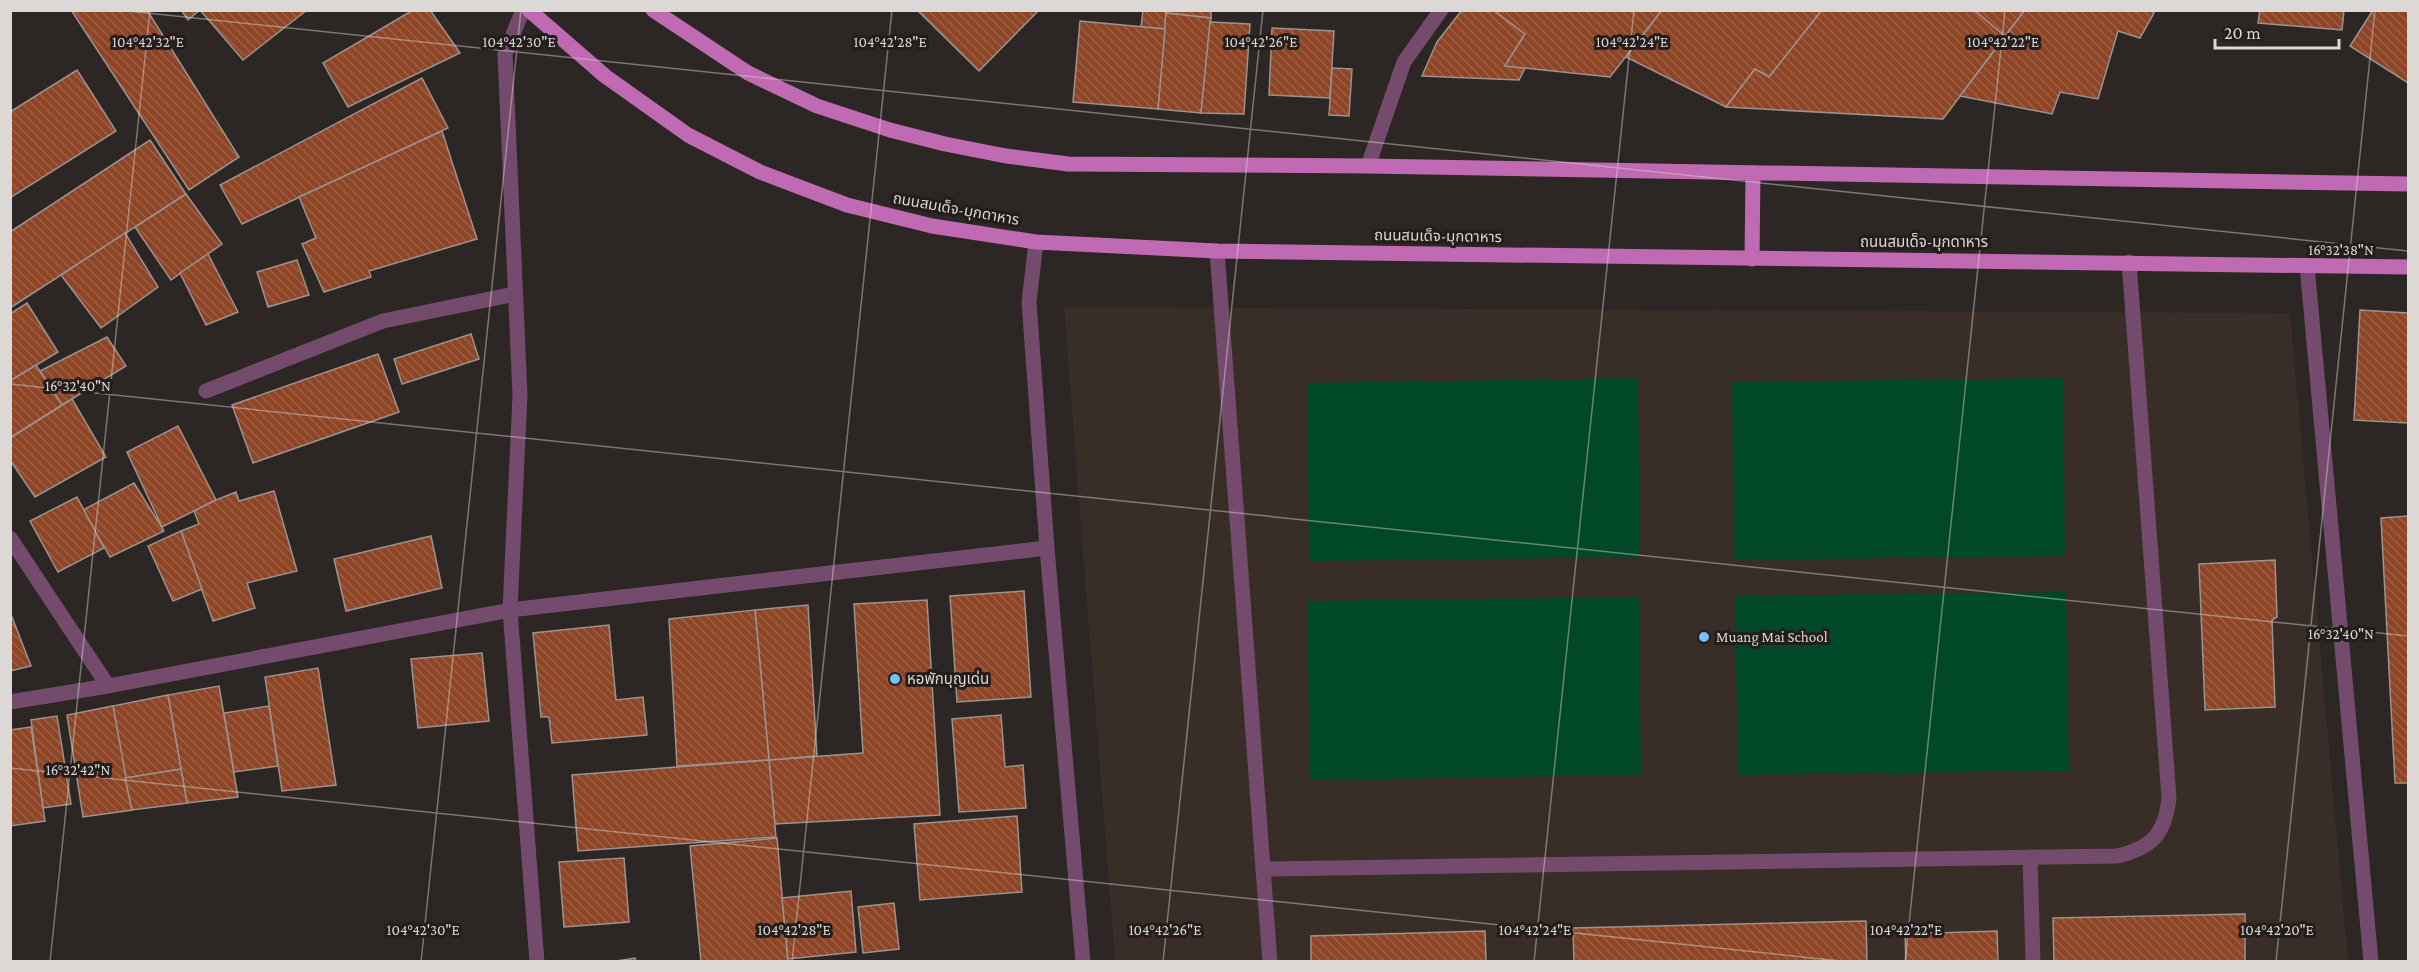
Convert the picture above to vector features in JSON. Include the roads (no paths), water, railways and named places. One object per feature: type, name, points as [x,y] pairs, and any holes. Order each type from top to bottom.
[{"type":"main road","name":"ถนนสมเด็จ-มุกดาหาร","points":[[529,10],[605,76],[688,135],[760,172],[847,206],[933,226],[1036,242],[1217,251],[2409,267]]},
{"type":"main road","points":[[653,10],[748,73],[817,106],[890,130],[945,144],[1006,156],[1068,164],[1368,166],[2409,184]]},
{"type":"main road","points":[[1752,259],[1753,173]]},
{"type":"street","points":[[523,10],[505,54],[520,395],[510,610],[537,962]]},
{"type":"street","points":[[1368,166],[1404,62],[1442,10]]},
{"type":"street","points":[[1036,242],[1029,302],[1047,548],[1083,962]]},
{"type":"street","points":[[1217,251],[1270,962]]},
{"type":"street","points":[[1263,869],[2117,856],[2134,852],[2149,844],[2161,831],[2167,816],[2169,798],[2129,262]]},
{"type":"street","points":[[2307,266],[2371,962]]},
{"type":"street","points":[[206,391],[383,321],[515,294]]},
{"type":"street","points":[[10,538],[108,686]]},
{"type":"street","points":[[10,702],[108,686],[510,610],[1047,548]]},
{"type":"street","points":[[2031,857],[2033,962]]},
{"type":"place","name":"Muang Mai School","points":[[1704,637]]},
{"type":"place","name":"หอพักบุญเด่น","points":[[895,679]]}]
